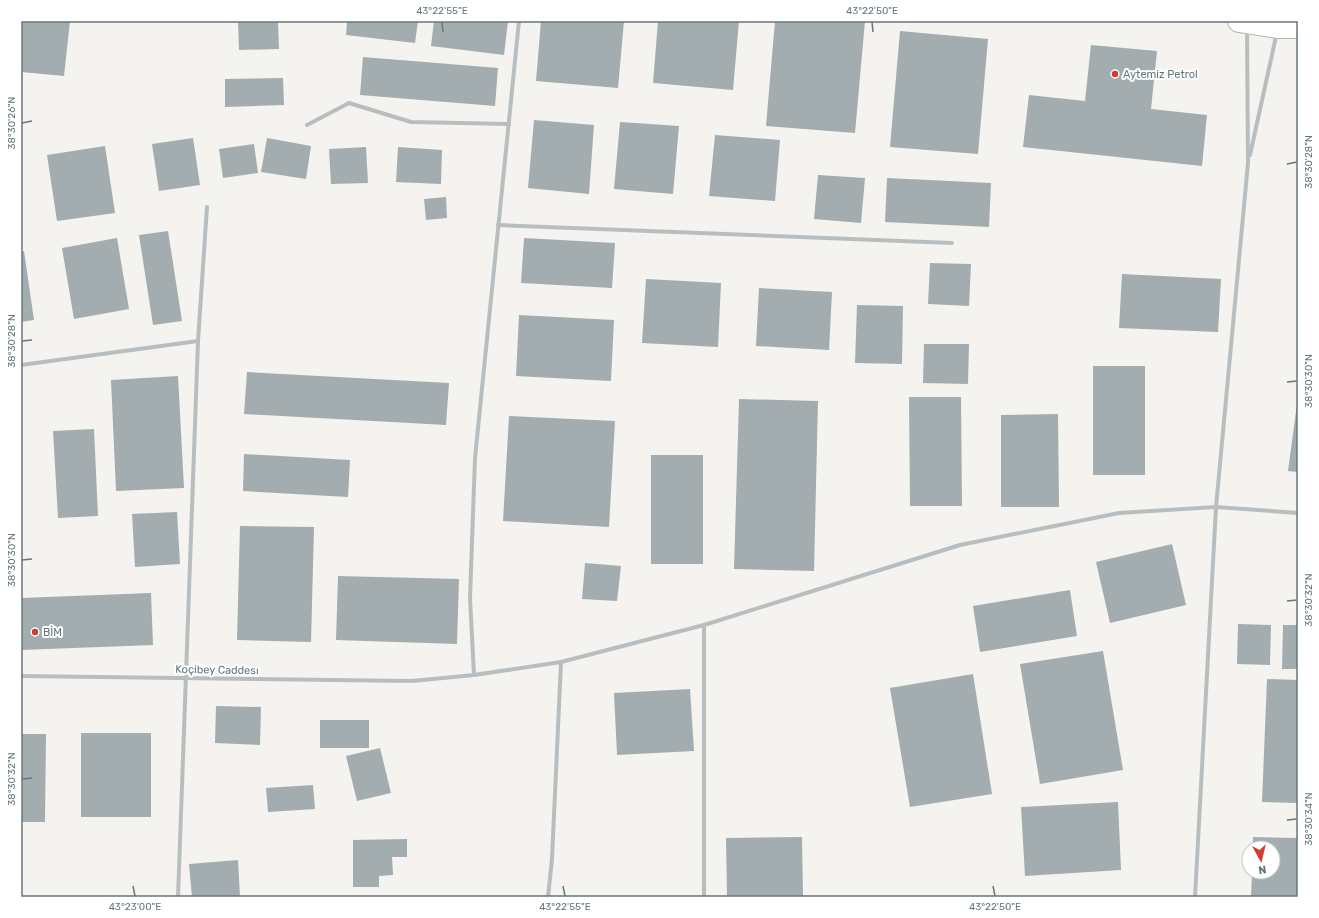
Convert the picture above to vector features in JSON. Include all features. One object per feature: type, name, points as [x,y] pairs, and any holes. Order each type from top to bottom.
[{"type":"main road","points":[[1244,22],[1285,25]]},
{"type":"street","points":[[474,676],[470,598],[475,458],[519,21]]},
{"type":"street","points":[[1195,897],[1216,507],[1248,163],[1244,22]]},
{"type":"street","points":[[1248,163],[1285,25]]},
{"type":"street","points":[[307,125],[349,103],[411,122],[509,124]]},
{"type":"street","points":[[178,897],[198,341],[207,207]]},
{"type":"street","points":[[498,225],[952,243]]},
{"type":"street","points":[[21,365],[198,341]]},
{"type":"street","name":"Koçibey Caddesı","points":[[21,676],[412,681],[474,676],[561,662],[704,625],[960,545],[1119,514],[1216,507],[1298,513]]},
{"type":"street","points":[[704,625],[704,897]]},
{"type":"street","points":[[548,897],[552,860],[561,662]]},
{"type":"building","points":[[21,21],[70,21],[64,76],[21,72]]},
{"type":"building","points":[[238,21],[278,21],[279,49],[239,50]]},
{"type":"building","points":[[347,21],[418,21],[415,43],[346,35]]},
{"type":"building","points":[[434,21],[508,21],[504,55],[431,46]]},
{"type":"building","points":[[541,21],[624,21],[618,88],[536,81]]},
{"type":"building","points":[[658,21],[739,21],[733,90],[653,83]]},
{"type":"building","points":[[775,21],[865,21],[855,133],[766,126]]},
{"type":"building","points":[[900,31],[988,39],[978,154],[890,147]]},
{"type":"building","points":[[1091,45],[1157,51],[1151,109],[1207,115],[1202,166],[1023,147],[1029,95],[1085,101]]},
{"type":"building","points":[[363,57],[498,68],[495,106],[360,95]]},
{"type":"building","points":[[283,78],[284,105],[225,107],[225,79]]},
{"type":"building","points":[[534,120],[594,125],[589,194],[528,188]]},
{"type":"building","points":[[620,122],[679,126],[673,194],[614,189]]},
{"type":"building","points":[[715,135],[780,140],[775,201],[709,196]]},
{"type":"building","points":[[193,138],[200,185],[159,191],[152,144]]},
{"type":"building","points":[[267,138],[311,146],[306,179],[261,172]]},
{"type":"building","points":[[254,144],[258,173],[223,178],[219,149]]},
{"type":"building","points":[[105,146],[115,213],[57,221],[47,155]]},
{"type":"building","points":[[366,147],[368,183],[331,184],[329,149]]},
{"type":"building","points":[[398,147],[442,150],[441,184],[396,182]]},
{"type":"building","points":[[818,175],[865,178],[861,223],[814,219]]},
{"type":"building","points":[[887,178],[991,183],[989,227],[885,222]]},
{"type":"building","points":[[446,197],[447,218],[426,220],[424,199]]},
{"type":"building","points":[[168,231],[182,321],[153,325],[139,235]]},
{"type":"building","points":[[117,238],[129,309],[74,319],[62,248]]},
{"type":"building","points":[[524,238],[615,243],[612,288],[521,283]]},
{"type":"building","points":[[24,251],[34,320],[21,322],[21,252]]},
{"type":"building","points":[[930,263],[971,264],[969,306],[928,304]]},
{"type":"building","points":[[1122,274],[1221,279],[1218,332],[1119,328]]},
{"type":"building","points":[[646,279],[721,283],[718,347],[642,343]]},
{"type":"building","points":[[759,288],[832,292],[829,350],[756,346]]},
{"type":"building","points":[[857,305],[903,306],[902,364],[855,363]]},
{"type":"building","points":[[519,315],[614,320],[611,381],[516,376]]},
{"type":"building","points":[[924,344],[969,344],[968,384],[923,383]]},
{"type":"building","points":[[1093,366],[1145,366],[1145,475],[1093,475]]},
{"type":"building","points":[[247,372],[449,383],[446,425],[244,414]]},
{"type":"building","points":[[178,376],[184,488],[116,491],[111,380]]},
{"type":"building","points":[[909,397],[961,397],[962,506],[910,506]]},
{"type":"building","points":[[739,399],[818,401],[814,571],[734,569]]},
{"type":"building","points":[[1298,404],[1298,472],[1288,471]]},
{"type":"building","points":[[1058,414],[1059,507],[1001,507],[1001,415]]},
{"type":"building","points":[[509,416],[615,421],[609,527],[503,521]]},
{"type":"building","points":[[94,429],[98,516],[58,518],[53,431]]},
{"type":"building","points":[[244,454],[350,460],[348,497],[243,491]]},
{"type":"building","points":[[651,455],[703,455],[703,564],[651,564]]},
{"type":"building","points":[[177,512],[180,564],[135,567],[132,514]]},
{"type":"building","points":[[240,526],[314,527],[311,642],[237,640]]},
{"type":"building","points":[[1172,544],[1186,605],[1110,623],[1096,562]]},
{"type":"building","points":[[585,563],[621,566],[617,601],[582,599]]},
{"type":"building","points":[[338,576],[459,579],[457,644],[336,640]]},
{"type":"building","points":[[1070,590],[1077,636],[980,652],[973,606]]},
{"type":"building","points":[[151,593],[153,645],[21,650],[21,598]]},
{"type":"building","points":[[1238,624],[1271,625],[1270,665],[1237,664]]},
{"type":"building","points":[[1283,625],[1298,625],[1298,669],[1282,669]]},
{"type":"building","points":[[1103,651],[1123,770],[1040,784],[1020,664]]},
{"type":"building","points":[[973,674],[992,794],[910,807],[890,688]]},
{"type":"building","points":[[1267,679],[1298,680],[1298,803],[1262,802]]},
{"type":"building","points":[[690,689],[694,751],[617,755],[614,693]]},
{"type":"building","points":[[216,706],[261,707],[260,745],[215,743]]},
{"type":"building","points":[[320,720],[369,720],[369,748],[320,748]]},
{"type":"building","points":[[81,733],[151,733],[151,817],[81,817]]},
{"type":"building","points":[[21,734],[46,734],[45,822],[21,822]]},
{"type":"building","points":[[380,748],[391,793],[357,801],[346,756]]},
{"type":"building","points":[[313,785],[315,809],[268,812],[266,788]]},
{"type":"building","points":[[1118,802],[1121,870],[1025,876],[1021,807]]},
{"type":"building","points":[[802,837],[803,897],[727,897],[726,838]]},
{"type":"building","points":[[1253,837],[1298,838],[1298,897],[1251,897],[1252,880],[1281,880],[1281,840],[1253,840]]},
{"type":"building","points":[[407,839],[407,857],[392,857],[393,875],[379,876],[379,887],[353,887],[353,840]]},
{"type":"building","points":[[238,860],[240,897],[192,897],[189,864]]},
{"type":"place","name":"Aytemiz Petrol","points":[[1115,74]]},
{"type":"place","name":"BİM","points":[[35,632]]}]
